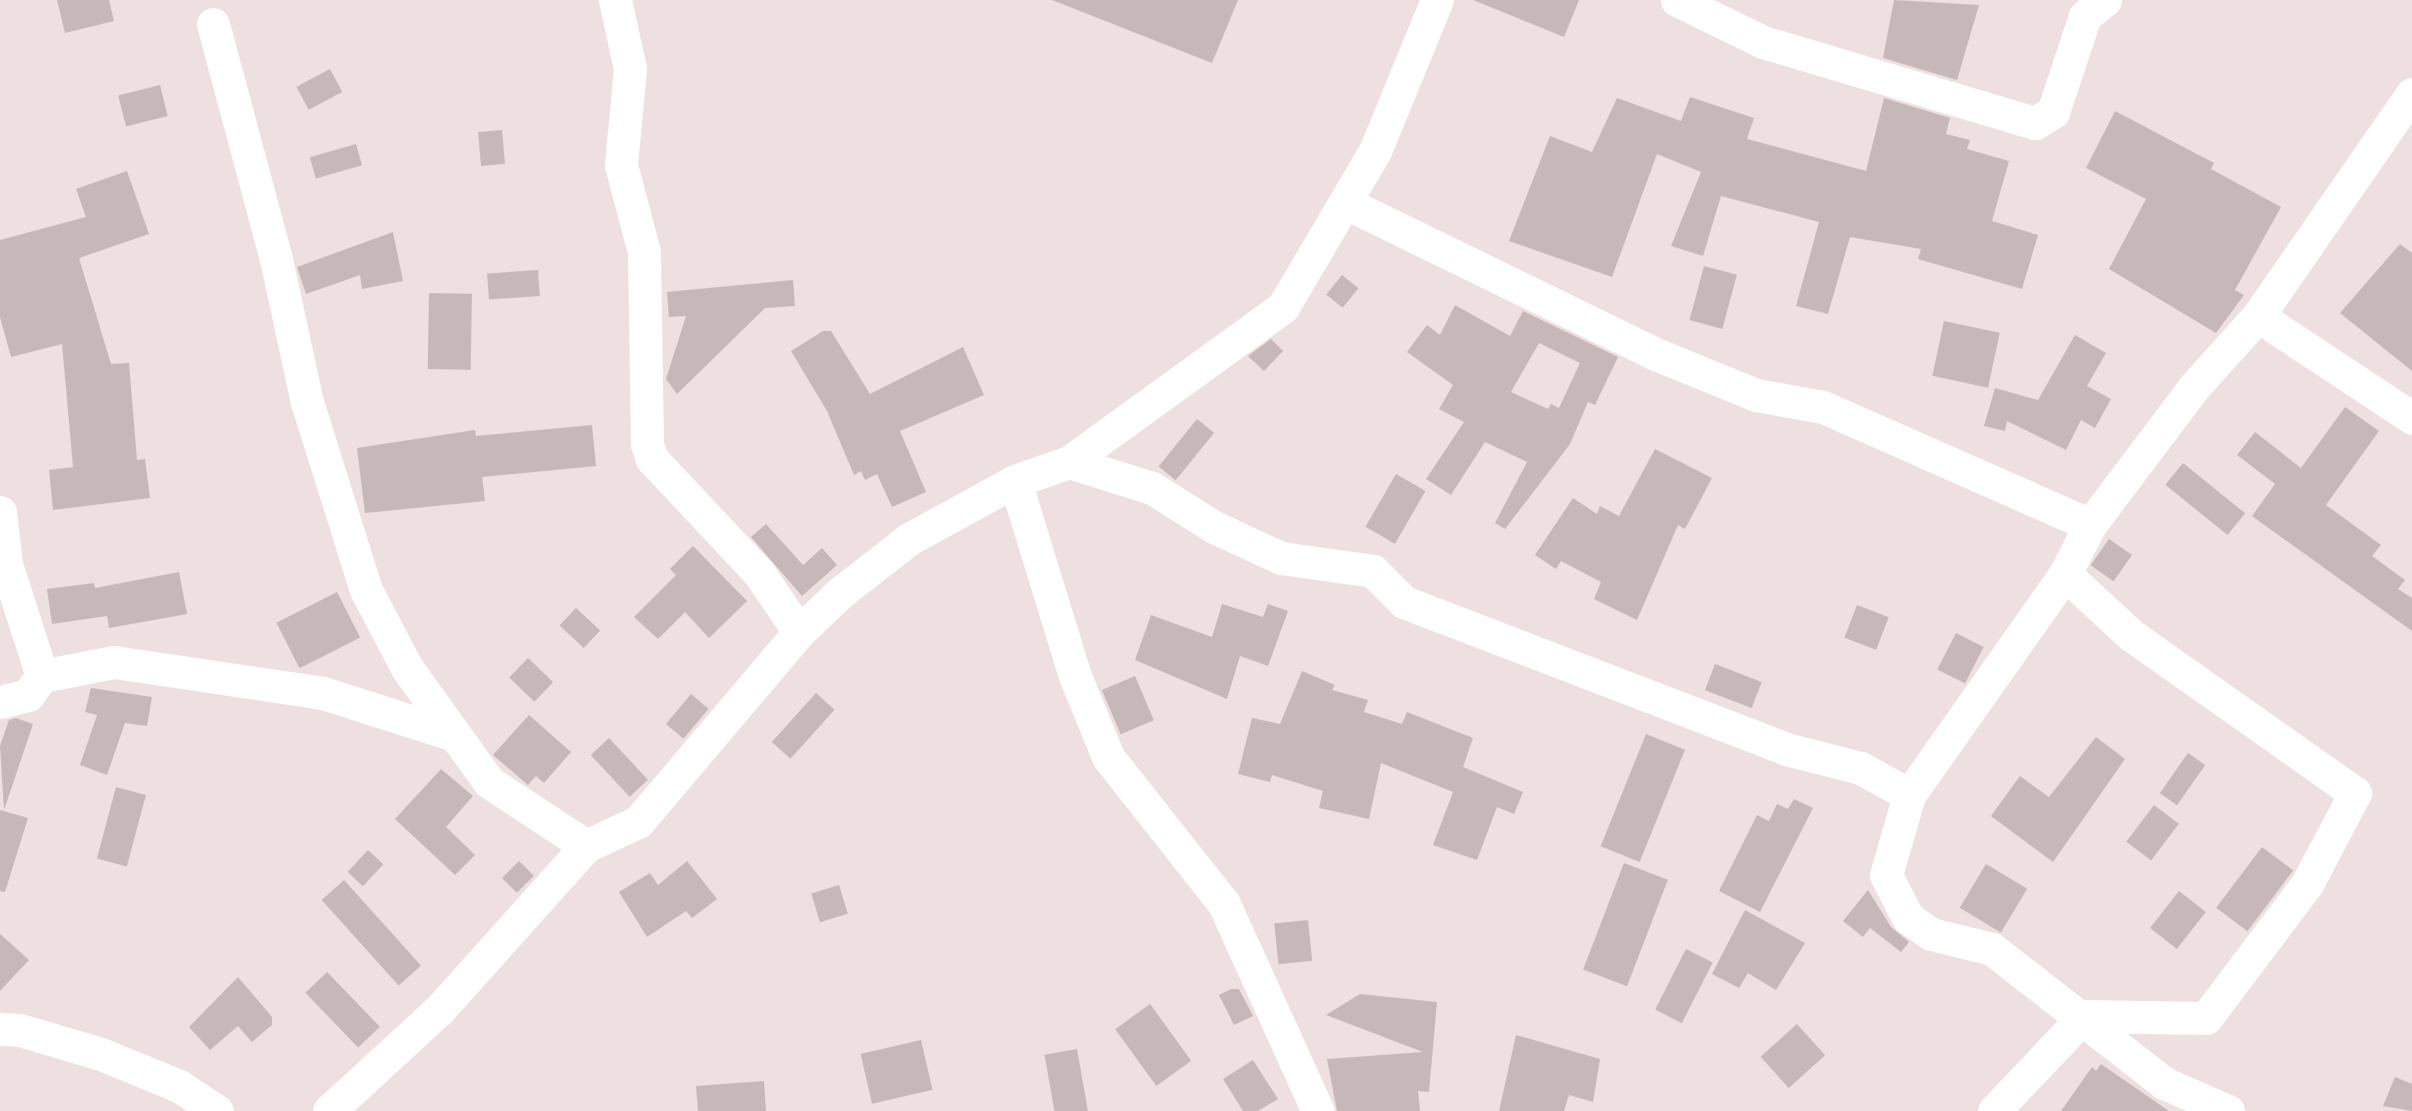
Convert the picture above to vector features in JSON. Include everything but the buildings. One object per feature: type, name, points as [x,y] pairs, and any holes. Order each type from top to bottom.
[{"type":"street","points":[[615,0],[630,69],[621,165],[644,252],[647,444],[652,458],[758,573],[799,632]]},
{"type":"street","points":[[329,1111],[439,1010],[586,846],[638,822],[799,632],[909,539],[1015,481],[1069,462],[1283,307],[1376,151],[1437,0]]},
{"type":"street","points":[[1677,0],[1763,42],[2035,123],[2053,112],[2085,16],[2105,0]]},
{"type":"street","points":[[213,24],[336,507],[366,590],[407,668],[489,782],[586,846]]},
{"type":"street","points":[[2228,1111],[2164,1083],[2084,1016],[1993,949],[1931,934],[1908,918],[1886,875],[1909,795],[2065,574],[2090,526],[2194,387],[2258,316],[2412,94]]},
{"type":"street","points":[[1346,203],[1658,355],[1756,396],[1823,407],[2090,526]]},
{"type":"street","points":[[2258,316],[2412,418]]},
{"type":"street","points":[[1069,462],[1153,488],[1214,527],[1281,558],[1373,571],[1404,603],[1786,749],[1861,768],[1909,795]]},
{"type":"street","points":[[1015,481],[1075,676],[1108,757],[1224,904],[1318,1111]]},
{"type":"street","points":[[0,512],[6,564],[42,676]]},
{"type":"street","points":[[1994,1111],[2084,1016],[2206,1018],[2300,894],[2355,793],[2131,635],[2065,574]]},
{"type":"street","points":[[0,702],[28,695],[42,676],[114,662],[227,675],[323,693],[455,735]]},
{"type":"street","points":[[0,1030],[20,1030],[101,1055],[179,1086],[217,1111]]}]
